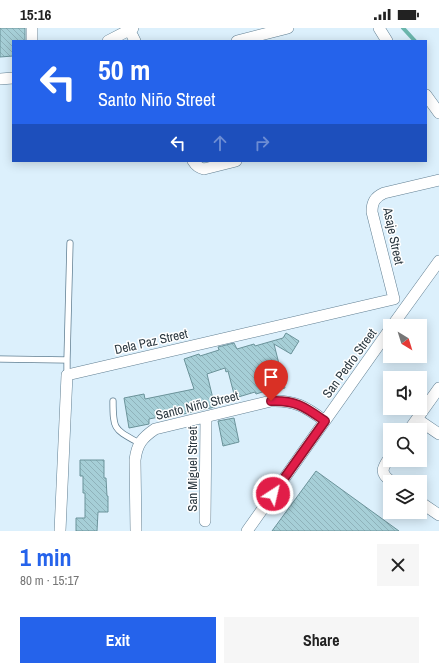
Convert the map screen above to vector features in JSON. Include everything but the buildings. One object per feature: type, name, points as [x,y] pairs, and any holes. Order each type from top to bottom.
[{"type":"street","points":[[32,28],[32,40]]},
{"type":"street","points":[[241,40],[288,28]]},
{"type":"street","points":[[378,28],[386,40]]},
{"type":"street","points":[[110,40],[131,29],[135,40]]},
{"type":"street","points":[[0,79],[12,78]]},
{"type":"street","points":[[427,97],[434,111]]},
{"type":"street","points":[[194,162],[200,168],[204,169],[232,162]]},
{"type":"street","name":"Asaje Street","points":[[394,299],[372,212],[374,200],[384,193],[439,180]]},
{"type":"street","name":"San Pedro Street","points":[[397,319],[439,261]]},
{"type":"street","points":[[394,299],[406,307]]},
{"type":"street","name":"Dela Paz Street","points":[[67,375],[394,299]]},
{"type":"street","name":"San Pedro Street","points":[[247,531],[383,340]]},
{"type":"street","points":[[60,531],[67,375]]},
{"type":"street","points":[[414,423],[439,388]]},
{"type":"street","name":"Santo Niño Street","points":[[139,443],[147,434],[156,429],[271,401],[285,400],[297,404],[310,410],[325,421]]},
{"type":"street","name":"San Miguel Street","points":[[205,521],[206,417]]},
{"type":"street","points":[[417,419],[439,434]]},
{"type":"street","points":[[136,531],[135,460],[139,443]]},
{"type":"street","points":[[427,507],[439,515]]},
{"type":"lane","points":[[67,375],[66,360],[70,244]]},
{"type":"lane","points":[[0,359],[66,360]]},
{"type":"lane","points":[[113,401],[113,419],[116,429],[139,443]]},
{"type":"waterway","points":[[403,28],[414,40]]},
{"type":"route","points":[[271,401],[285,400],[297,404],[310,410],[325,421],[273,494]]}]
